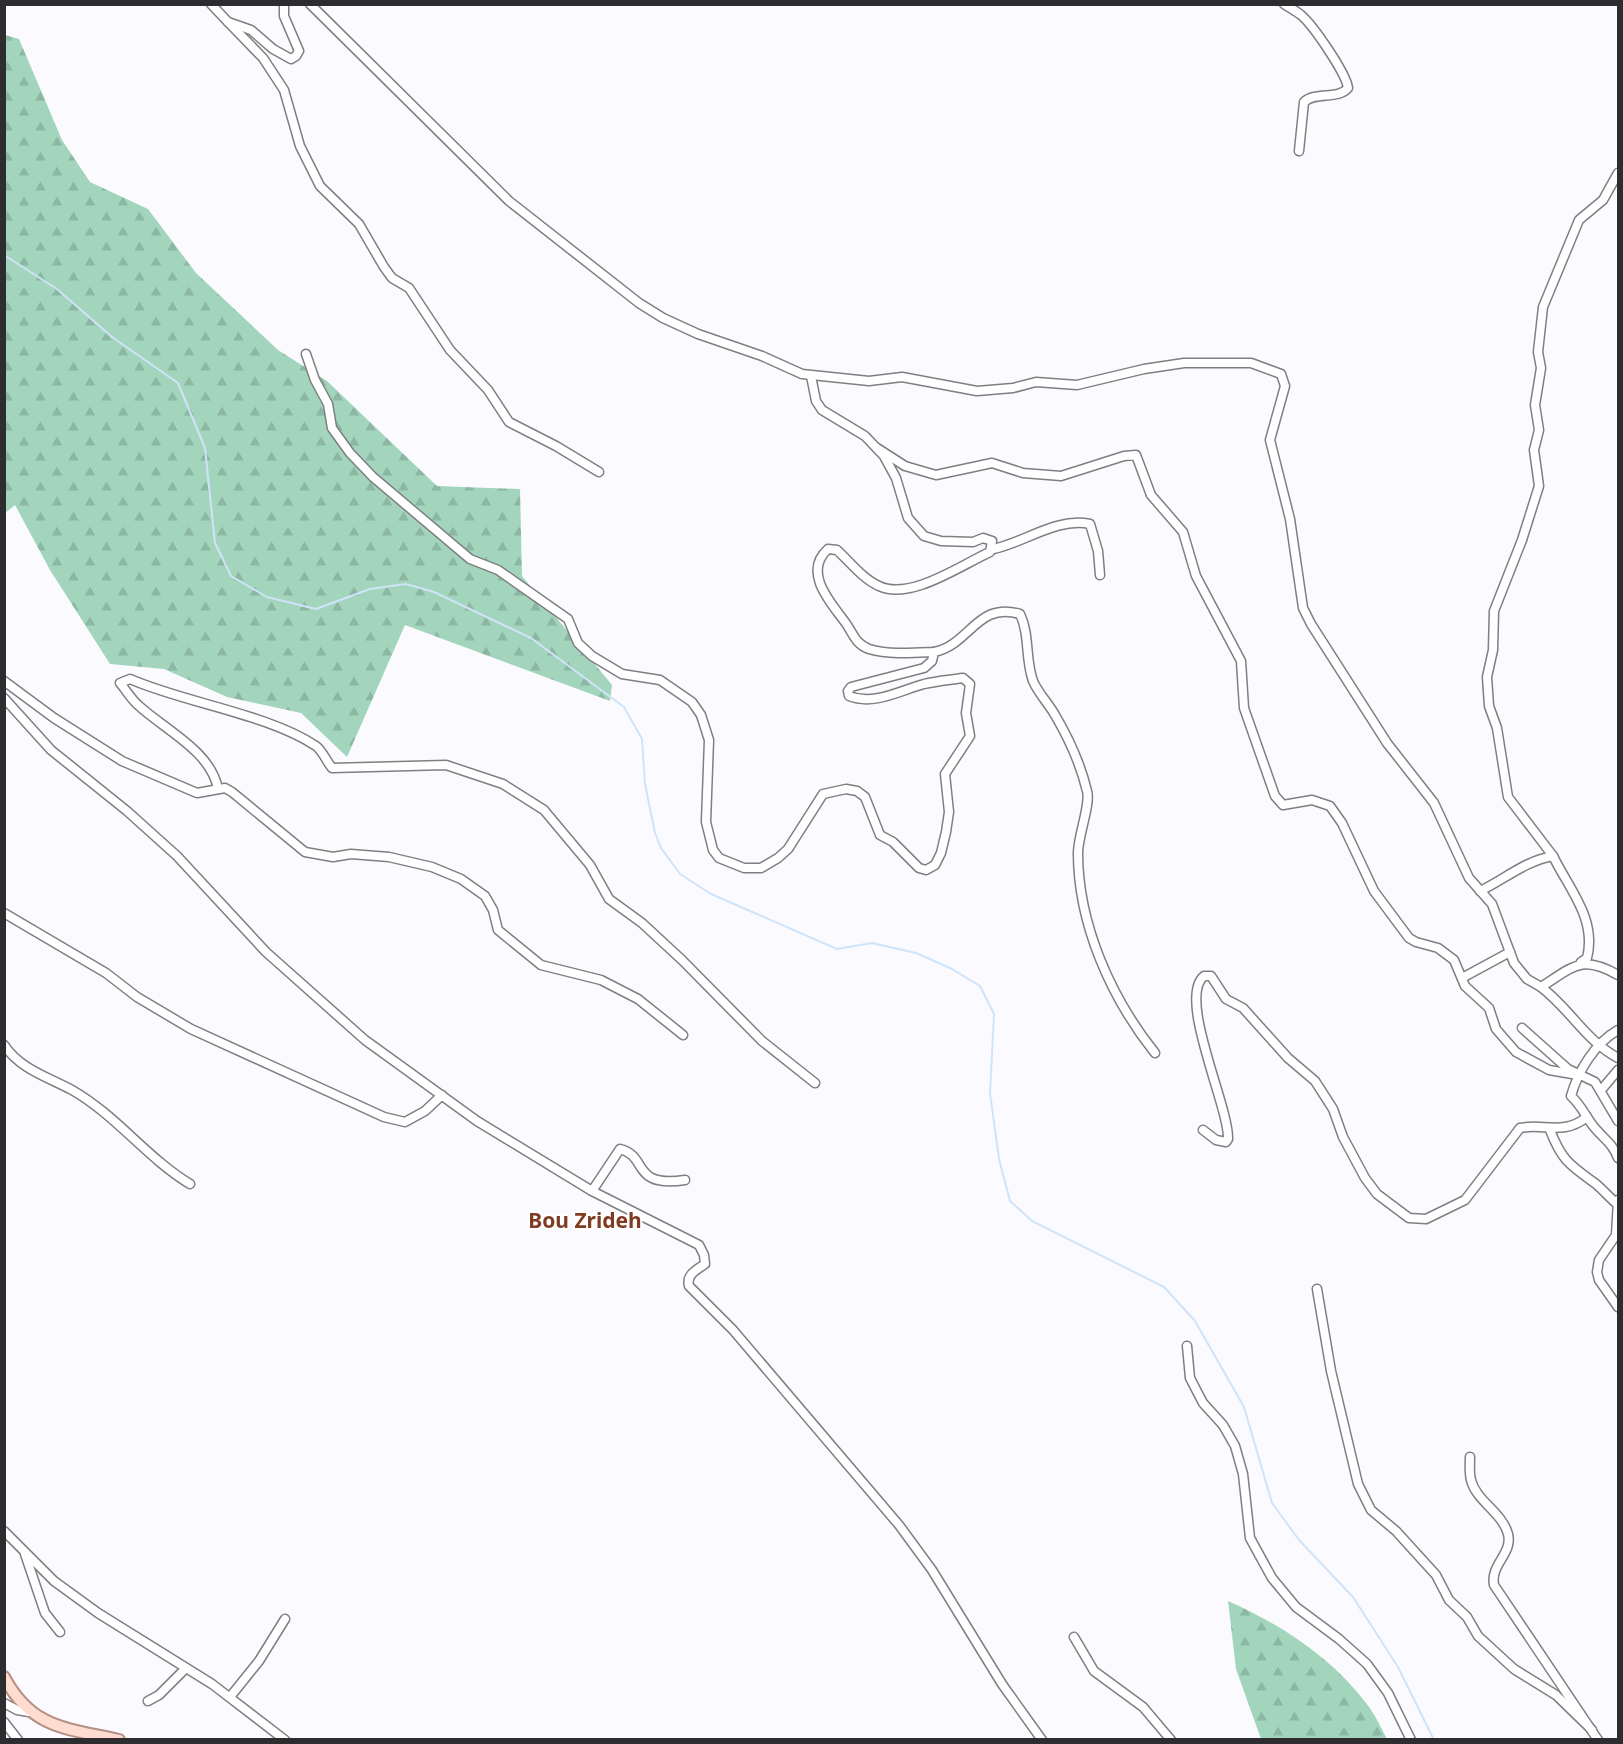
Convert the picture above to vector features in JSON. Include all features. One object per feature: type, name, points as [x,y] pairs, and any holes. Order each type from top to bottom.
[{"type":"main road","points":[[4,1677],[15,1697],[29,1712],[50,1723],[119,1740]]},
{"type":"street","points":[[211,4],[263,58],[284,90],[300,146],[320,186],[359,224],[388,273],[409,288],[450,350],[488,390],[509,422],[556,446],[599,472]]},
{"type":"street","points":[[228,22],[251,30],[273,50],[291,59],[296,56],[298,46],[284,16],[284,4]]},
{"type":"street","points":[[310,4],[508,201],[639,303],[663,318],[698,334],[811,376],[869,381],[902,377],[977,391],[1005,389],[1036,382],[1077,385],[1144,369],[1184,363],[1251,363],[1281,374],[1285,386],[1270,440],[1290,519],[1303,608],[1358,699],[1434,803],[1458,859],[1492,904],[1520,972],[1552,996],[1599,1047],[1618,1058]]},
{"type":"street","points":[[1284,4],[1307,22],[1341,72],[1348,88],[1343,93],[1314,97],[1304,102],[1299,151]]},
{"type":"street","points":[[1541,987],[1587,958],[1590,948],[1588,926],[1581,906],[1553,856],[1508,797],[1497,728],[1489,706],[1487,676],[1493,650],[1494,611],[1522,540],[1539,486],[1534,450],[1539,430],[1535,405],[1541,368],[1538,352],[1543,307],[1579,220],[1603,200],[1618,173]]},
{"type":"street","points":[[306,354],[315,380],[328,404],[332,428],[350,453],[373,477],[470,560],[498,570],[568,619],[578,643],[592,656],[622,674],[660,680],[692,702],[701,715],[709,740],[706,822],[713,850],[719,858],[744,868],[761,868],[788,849],[823,794],[846,789],[857,791],[865,797],[880,835],[893,842],[919,868],[926,870],[935,865],[941,854],[950,812],[945,774],[970,736],[966,713],[970,684],[963,678],[953,679],[924,684],[881,698],[855,698],[849,696],[848,691],[851,687],[924,668],[932,661],[934,652]]},
{"type":"street","points":[[811,376],[816,402],[822,411],[865,436],[877,448],[905,466],[936,476],[992,463],[1023,473],[1061,476],[1114,459],[1136,455],[1151,495],[1183,532],[1196,576],[1241,662],[1242,702],[1267,780],[1277,801],[1286,805],[1312,800],[1330,806],[1342,823],[1374,891],[1390,914],[1416,942],[1445,952],[1454,960],[1466,986],[1489,1008],[1496,1029],[1516,1052],[1549,1070],[1588,1077],[1602,1089],[1618,1121]]},
{"type":"street","points":[[877,448],[896,478],[908,518],[924,536],[973,542],[988,539],[992,541],[993,549]]},
{"type":"street","points":[[1101,575],[1098,550],[1089,524],[1081,522],[1061,525],[1034,534],[1012,545],[993,549],[915,589],[898,591],[879,586],[837,550],[828,549],[824,553],[818,576],[825,596],[847,624],[857,643],[870,649],[899,653],[946,650],[981,618],[1006,610],[1020,614],[1026,633],[1034,682],[1062,727],[1088,792],[1078,849],[1079,889],[1088,921],[1113,988],[1127,1015],[1155,1053]]},
{"type":"street","points":[[218,789],[216,777],[203,758],[136,704],[120,683],[130,679],[157,691],[264,723],[319,747],[332,768],[446,765],[502,784],[544,810],[590,865],[609,899],[642,923],[762,1041],[815,1083]]},
{"type":"street","points":[[4,681],[54,718],[122,761],[197,793],[204,794],[218,789],[232,792],[305,852],[333,857],[351,854],[389,857],[432,867],[460,879],[485,896],[493,910],[498,930],[542,965],[601,980],[638,999],[682,1035]]},
{"type":"street","points":[[4,698],[51,750],[127,811],[177,856],[266,952],[365,1040],[477,1120],[592,1191],[699,1245],[705,1264],[693,1272],[689,1286],[733,1330],[899,1526],[932,1570],[1002,1684],[1042,1740]]},
{"type":"street","points":[[1480,891],[1505,879],[1525,864],[1553,856]]},
{"type":"street","points":[[4,913],[106,973],[137,997],[191,1029],[384,1117],[405,1122],[425,1111],[442,1095]]},
{"type":"street","points":[[1462,978],[1510,952]]},
{"type":"street","points":[[1581,963],[1596,965],[1618,975]]},
{"type":"street","points":[[1203,1130],[1221,1142],[1226,1142],[1228,1139],[1223,1110],[1210,1069],[1196,997],[1198,984],[1204,976],[1211,976],[1226,999],[1243,1008],[1288,1058],[1315,1081],[1333,1109],[1343,1137],[1365,1178],[1377,1194],[1409,1218],[1426,1220],[1465,1200],[1520,1128],[1550,1130],[1580,1123],[1587,1117]]},
{"type":"street","points":[[1522,1028],[1568,1069],[1578,1075]]},
{"type":"street","points":[[1618,1030],[1599,1047],[1578,1075],[1571,1096],[1585,1110],[1587,1117],[1603,1137],[1609,1141],[1618,1158]]},
{"type":"street","points":[[4,1045],[9,1052],[33,1071],[71,1090],[95,1106],[148,1150],[167,1170],[190,1185]]},
{"type":"street","points":[[1602,1089],[1618,1070]]},
{"type":"street","points":[[1550,1130],[1558,1152],[1570,1167],[1618,1202],[1615,1239],[1599,1260],[1597,1272],[1599,1280],[1618,1307]]},
{"type":"street","points":[[592,1191],[620,1149],[633,1156],[648,1177],[659,1181],[685,1180]]},
{"type":"street","points":[[1317,1289],[1331,1371],[1358,1484],[1371,1510],[1396,1530],[1436,1575],[1449,1600],[1467,1617],[1478,1636],[1514,1669],[1556,1695],[1592,1730]]},
{"type":"street","points":[[1186,1346],[1190,1378],[1203,1403],[1223,1425],[1235,1446],[1243,1474],[1250,1538],[1272,1578],[1296,1607],[1340,1639],[1367,1664],[1388,1693],[1411,1740]]},
{"type":"street","points":[[1470,1457],[1473,1487],[1501,1518],[1509,1537],[1508,1549],[1494,1570],[1494,1586],[1598,1740]]},
{"type":"street","points":[[4,1531],[54,1581],[98,1613],[230,1697],[285,1740]]},
{"type":"street","points":[[25,1551],[45,1613],[60,1632]]},
{"type":"street","points":[[230,1697],[259,1661],[285,1618]]},
{"type":"street","points":[[1074,1637],[1094,1671],[1143,1707],[1172,1740]]},
{"type":"street","points":[[148,1701],[159,1695],[185,1669]]},
{"type":"street","points":[[4,1703],[17,1710],[29,1712]]},
{"type":"street","points":[[4,1722],[18,1740]]},
{"type":"green space","points":[[5,35],[19,39],[62,140],[90,182],[148,209],[196,273],[278,350],[327,381],[437,486],[520,489],[522,576],[612,685],[610,701],[405,625],[347,757],[301,713],[227,697],[164,669],[110,664],[50,570],[15,505],[5,513]]},
{"type":"green space","points":[[1228,1601],[1267,1620],[1321,1657],[1352,1686],[1366,1703],[1387,1739],[1261,1739],[1236,1669]]},
{"type":"waterway","points":[[4,255],[57,289],[112,337],[178,383],[205,448],[215,543],[231,576],[267,597],[316,609],[370,589],[406,584],[434,592],[531,638],[624,707],[642,739],[645,784],[655,833],[661,848],[680,874],[711,894],[837,949],[872,943],[916,953],[952,969],[980,986],[994,1014],[990,1093],[999,1159],[1010,1201],[1032,1221],[1164,1287],[1195,1321],[1244,1407],[1272,1503],[1299,1540],[1353,1597],[1398,1667],[1434,1740]]},
{"type":"district","name":"Bou Zrideh","points":[[585,1220]]}]
